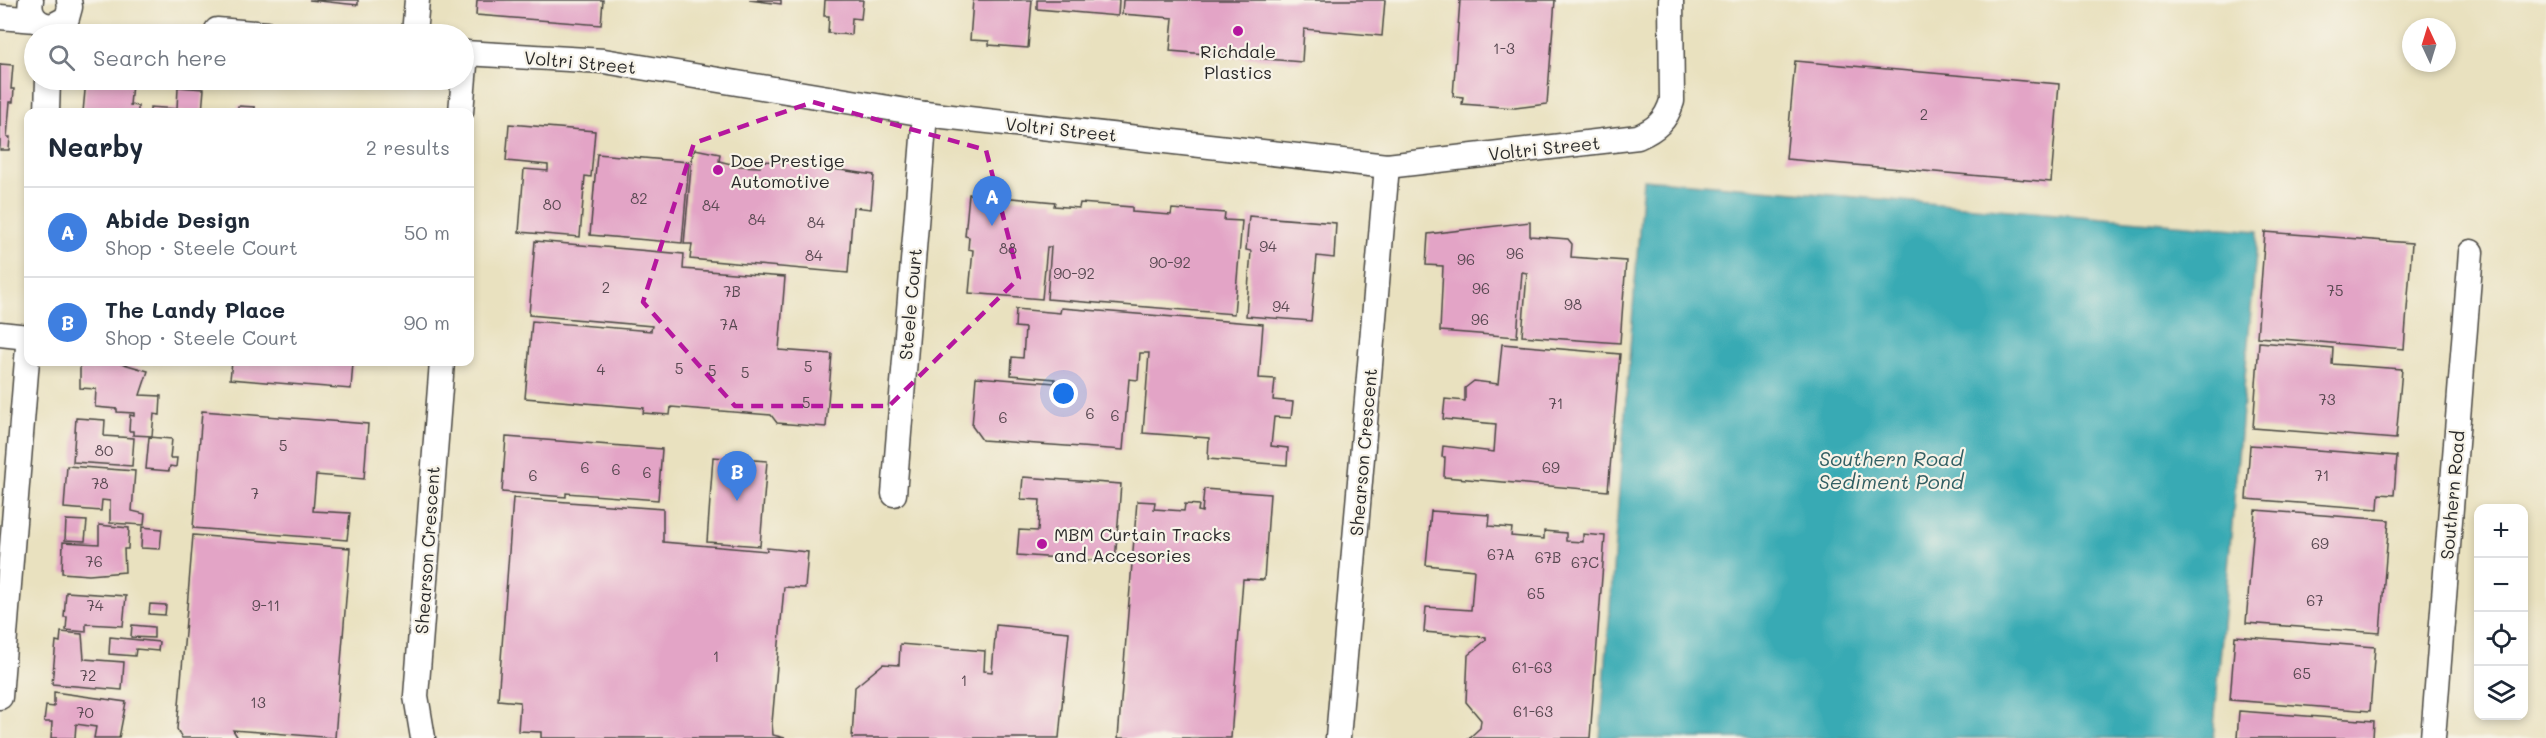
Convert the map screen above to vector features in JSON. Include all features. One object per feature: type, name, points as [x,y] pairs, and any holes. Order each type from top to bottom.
[{"type":"street","points":[[415,24],[417,0]]},
{"type":"street","name":"Voltri Street","points":[[474,54],[604,61],[925,114],[1387,166],[1638,137],[1659,127],[1669,112],[1672,102],[1671,0]]},
{"type":"street","points":[[0,5],[46,17]]},
{"type":"street","points":[[0,17],[46,17]]},
{"type":"street","points":[[47,108],[48,90]]},
{"type":"street","points":[[461,108],[462,90]]},
{"type":"street","name":"Steele Court","points":[[894,494],[925,114]]},
{"type":"street","name":"Shearson Crescent","points":[[1338,738],[1387,166]]},
{"type":"street","name":"Southern Road","points":[[2433,738],[2471,252]]},
{"type":"street","points":[[0,334],[24,336]]},
{"type":"street","points":[[0,697],[26,366]]},
{"type":"street","name":"Shearson Crescent","points":[[423,738],[416,696],[442,366]]},
{"type":"highlighted area","points":[[813,102],[986,150],[1019,278],[889,406],[735,406],[643,302],[694,143]]},
{"type":"water","name":"Southern Road Sediment Pond","points":[[1643,179],[2258,231],[2213,738],[1600,738]]},
{"type":"building","points":[[309,0],[358,0],[358,5]]},
{"type":"building","points":[[477,0],[603,0],[601,25],[476,15]]},
{"type":"building","points":[[749,0],[781,0],[781,4]]},
{"type":"building","points":[[825,0],[863,0],[861,19],[852,18],[851,35],[828,33],[829,16],[824,16]]},
{"type":"building","points":[[973,0],[1032,0],[1028,48],[989,45],[989,41],[970,40]]},
{"type":"building","points":[[1037,0],[1119,0],[1118,16],[1037,9]]},
{"type":"building","name":"Richdale Plastics","points":[[1123,0],[1385,0],[1382,36],[1304,29],[1302,62],[1170,51],[1173,18],[1122,14]]},
{"type":"building","points":[[1460,0],[1555,0],[1547,104],[1515,108],[1462,104],[1463,97],[1453,96]]},
{"type":"building","points":[[1795,61],[2059,84],[2051,182],[1786,159]]},
{"type":"building","points":[[0,64],[13,65],[11,89],[14,89],[13,102],[10,102],[7,137],[10,137],[9,150],[0,150]]},
{"type":"building","points":[[85,90],[131,90],[130,105],[138,106],[138,108],[83,108]]},
{"type":"building","points":[[178,90],[204,90],[202,108],[177,108]]},
{"type":"building","points":[[238,106],[255,107],[255,108],[238,108]]},
{"type":"building","points":[[509,124],[595,131],[591,177],[585,176],[580,237],[519,232],[524,169],[548,171],[548,165],[506,161]]},
{"type":"building","points":[[695,149],[720,154],[719,161],[739,166],[760,167],[760,161],[786,162],[874,175],[871,209],[853,207],[848,273],[690,259],[692,244],[684,244],[692,157]]},
{"type":"building","points":[[597,154],[689,162],[682,243],[590,235]]},
{"type":"building","points":[[969,194],[1055,202],[1054,206],[1079,208],[1080,203],[1132,207],[1132,212],[1171,215],[1172,209],[1225,213],[1224,220],[1242,221],[1234,314],[1047,299],[1051,247],[1047,247],[1042,299],[969,293],[973,250],[968,249],[969,237],[965,236]]},
{"type":"building","points":[[1249,216],[1336,223],[1334,258],[1317,256],[1311,321],[1246,316],[1251,251],[1246,250]]},
{"type":"building","points":[[1530,222],[1530,236],[1568,239],[1572,244],[1571,257],[1626,261],[1620,343],[1522,336],[1527,273],[1522,272],[1517,337],[1440,331],[1443,266],[1426,265],[1428,234]]},
{"type":"building","points":[[2265,232],[2412,243],[2404,349],[2257,337]]},
{"type":"building","points":[[535,241],[684,254],[683,269],[785,277],[779,350],[832,354],[826,427],[777,423],[771,415],[671,407],[670,415],[643,413],[644,408],[525,398],[532,321],[651,331],[652,326],[529,315]]},
{"type":"building","points":[[1061,308],[1263,324],[1259,378],[1275,379],[1273,400],[1293,402],[1291,418],[1274,417],[1271,446],[1288,448],[1287,465],[1208,459],[1209,438],[1143,433],[1149,353],[1140,353],[1138,380],[1129,379],[1123,450],[982,440],[972,426],[976,377],[1055,383],[1055,379],[1011,375],[1012,357],[1023,358],[1025,328],[1015,327],[1016,309],[1060,313]]},
{"type":"building","points":[[2259,342],[2333,348],[2332,364],[2402,369],[2396,439],[2253,428]]},
{"type":"building","points":[[1502,344],[1620,354],[1608,491],[1444,477],[1443,446],[1494,452],[1496,424],[1443,419],[1445,399],[1465,401],[1465,388],[1474,381],[1498,384]]},
{"type":"building","points":[[80,366],[131,366],[148,371],[140,395],[161,396],[160,415],[154,414],[152,436],[133,435],[133,431],[129,431],[130,415],[134,416],[134,413],[95,407],[96,389],[80,388]]},
{"type":"building","points":[[232,366],[353,366],[351,389],[230,379]]},
{"type":"building","points":[[202,411],[368,424],[364,479],[316,475],[313,511],[350,513],[347,540],[193,528]]},
{"type":"building","points":[[76,418],[105,420],[104,436],[134,438],[132,466],[73,462]]},
{"type":"building","points":[[149,437],[172,439],[170,458],[177,458],[176,467],[170,466],[169,471],[146,469]]},
{"type":"building","points":[[506,437],[662,449],[658,500],[566,493],[566,497],[502,492]]},
{"type":"building","points":[[2250,445],[2397,456],[2394,495],[2379,494],[2378,509],[2246,499]]},
{"type":"building","points":[[713,457],[767,461],[760,546],[707,542]]},
{"type":"building","points":[[67,466],[135,471],[132,511],[145,514],[144,525],[110,523],[110,501],[102,500],[101,511],[64,508]]},
{"type":"building","points":[[1023,477],[1121,484],[1115,562],[1017,555],[1019,530],[1038,531],[1040,500],[1021,499]]},
{"type":"building","points":[[1204,489],[1270,494],[1264,580],[1243,579],[1231,738],[1118,738],[1137,501],[1155,502],[1154,509],[1184,511],[1185,504],[1199,505],[1198,511],[1202,512]]},
{"type":"building","points":[[513,498],[663,509],[663,542],[767,551],[767,548],[808,552],[805,588],[784,587],[772,723],[773,735],[785,738],[541,738],[541,732],[518,731],[520,702],[498,700]]},
{"type":"building","points":[[2255,510],[2389,520],[2380,633],[2246,623]]},
{"type":"building","points":[[1431,511],[1490,515],[1489,526],[1512,528],[1511,536],[1544,539],[1544,531],[1566,533],[1566,541],[1583,542],[1583,534],[1605,536],[1590,738],[1469,738],[1480,728],[1481,720],[1466,702],[1468,655],[1486,640],[1486,637],[1424,632],[1426,607],[1471,610],[1474,570],[1426,565]]},
{"type":"building","points":[[66,520],[87,521],[85,541],[65,540]]},
{"type":"building","points":[[99,525],[129,528],[128,549],[124,549],[125,572],[89,575],[62,573],[63,542],[99,544]]},
{"type":"building","points":[[142,527],[162,529],[160,549],[141,548]]},
{"type":"building","points":[[193,535],[350,548],[335,738],[233,730],[238,738],[182,738],[177,729]]},
{"type":"building","points":[[66,592],[126,596],[123,626],[86,624],[86,632],[66,630],[67,617],[64,617]]},
{"type":"building","points":[[150,604],[166,605],[165,615],[149,614]]},
{"type":"building","points":[[132,625],[154,627],[154,638],[131,637]]},
{"type":"building","points":[[996,625],[1069,632],[1059,738],[852,738],[855,687],[883,664],[899,665],[900,644],[985,651],[984,671],[992,672]]},
{"type":"building","points":[[61,632],[82,634],[84,659],[124,662],[122,690],[52,684],[56,641],[60,642]]},
{"type":"building","points":[[2235,636],[2375,647],[2370,711],[2230,700]]},
{"type":"building","points":[[110,637],[159,642],[158,651],[136,649],[135,656],[109,654]]},
{"type":"building","points":[[54,692],[126,702],[119,738],[94,738],[96,727],[76,724],[75,738],[51,738],[52,722],[44,722],[46,706],[54,707]]},
{"type":"building","points":[[2239,711],[2374,721],[2373,738],[2237,738]]},
{"type":"place","name":"Richdale Plastics","points":[[1238,31]]},
{"type":"place","name":"Doe Prestige Automotive","points":[[718,170]]},
{"type":"place","name":"Abide Design","points":[[992,226]]},
{"type":"place","name":"The Landy Place","points":[[737,501]]},
{"type":"place","name":"MBM Curtain Tracks and Accesories","points":[[1042,544]]}]
